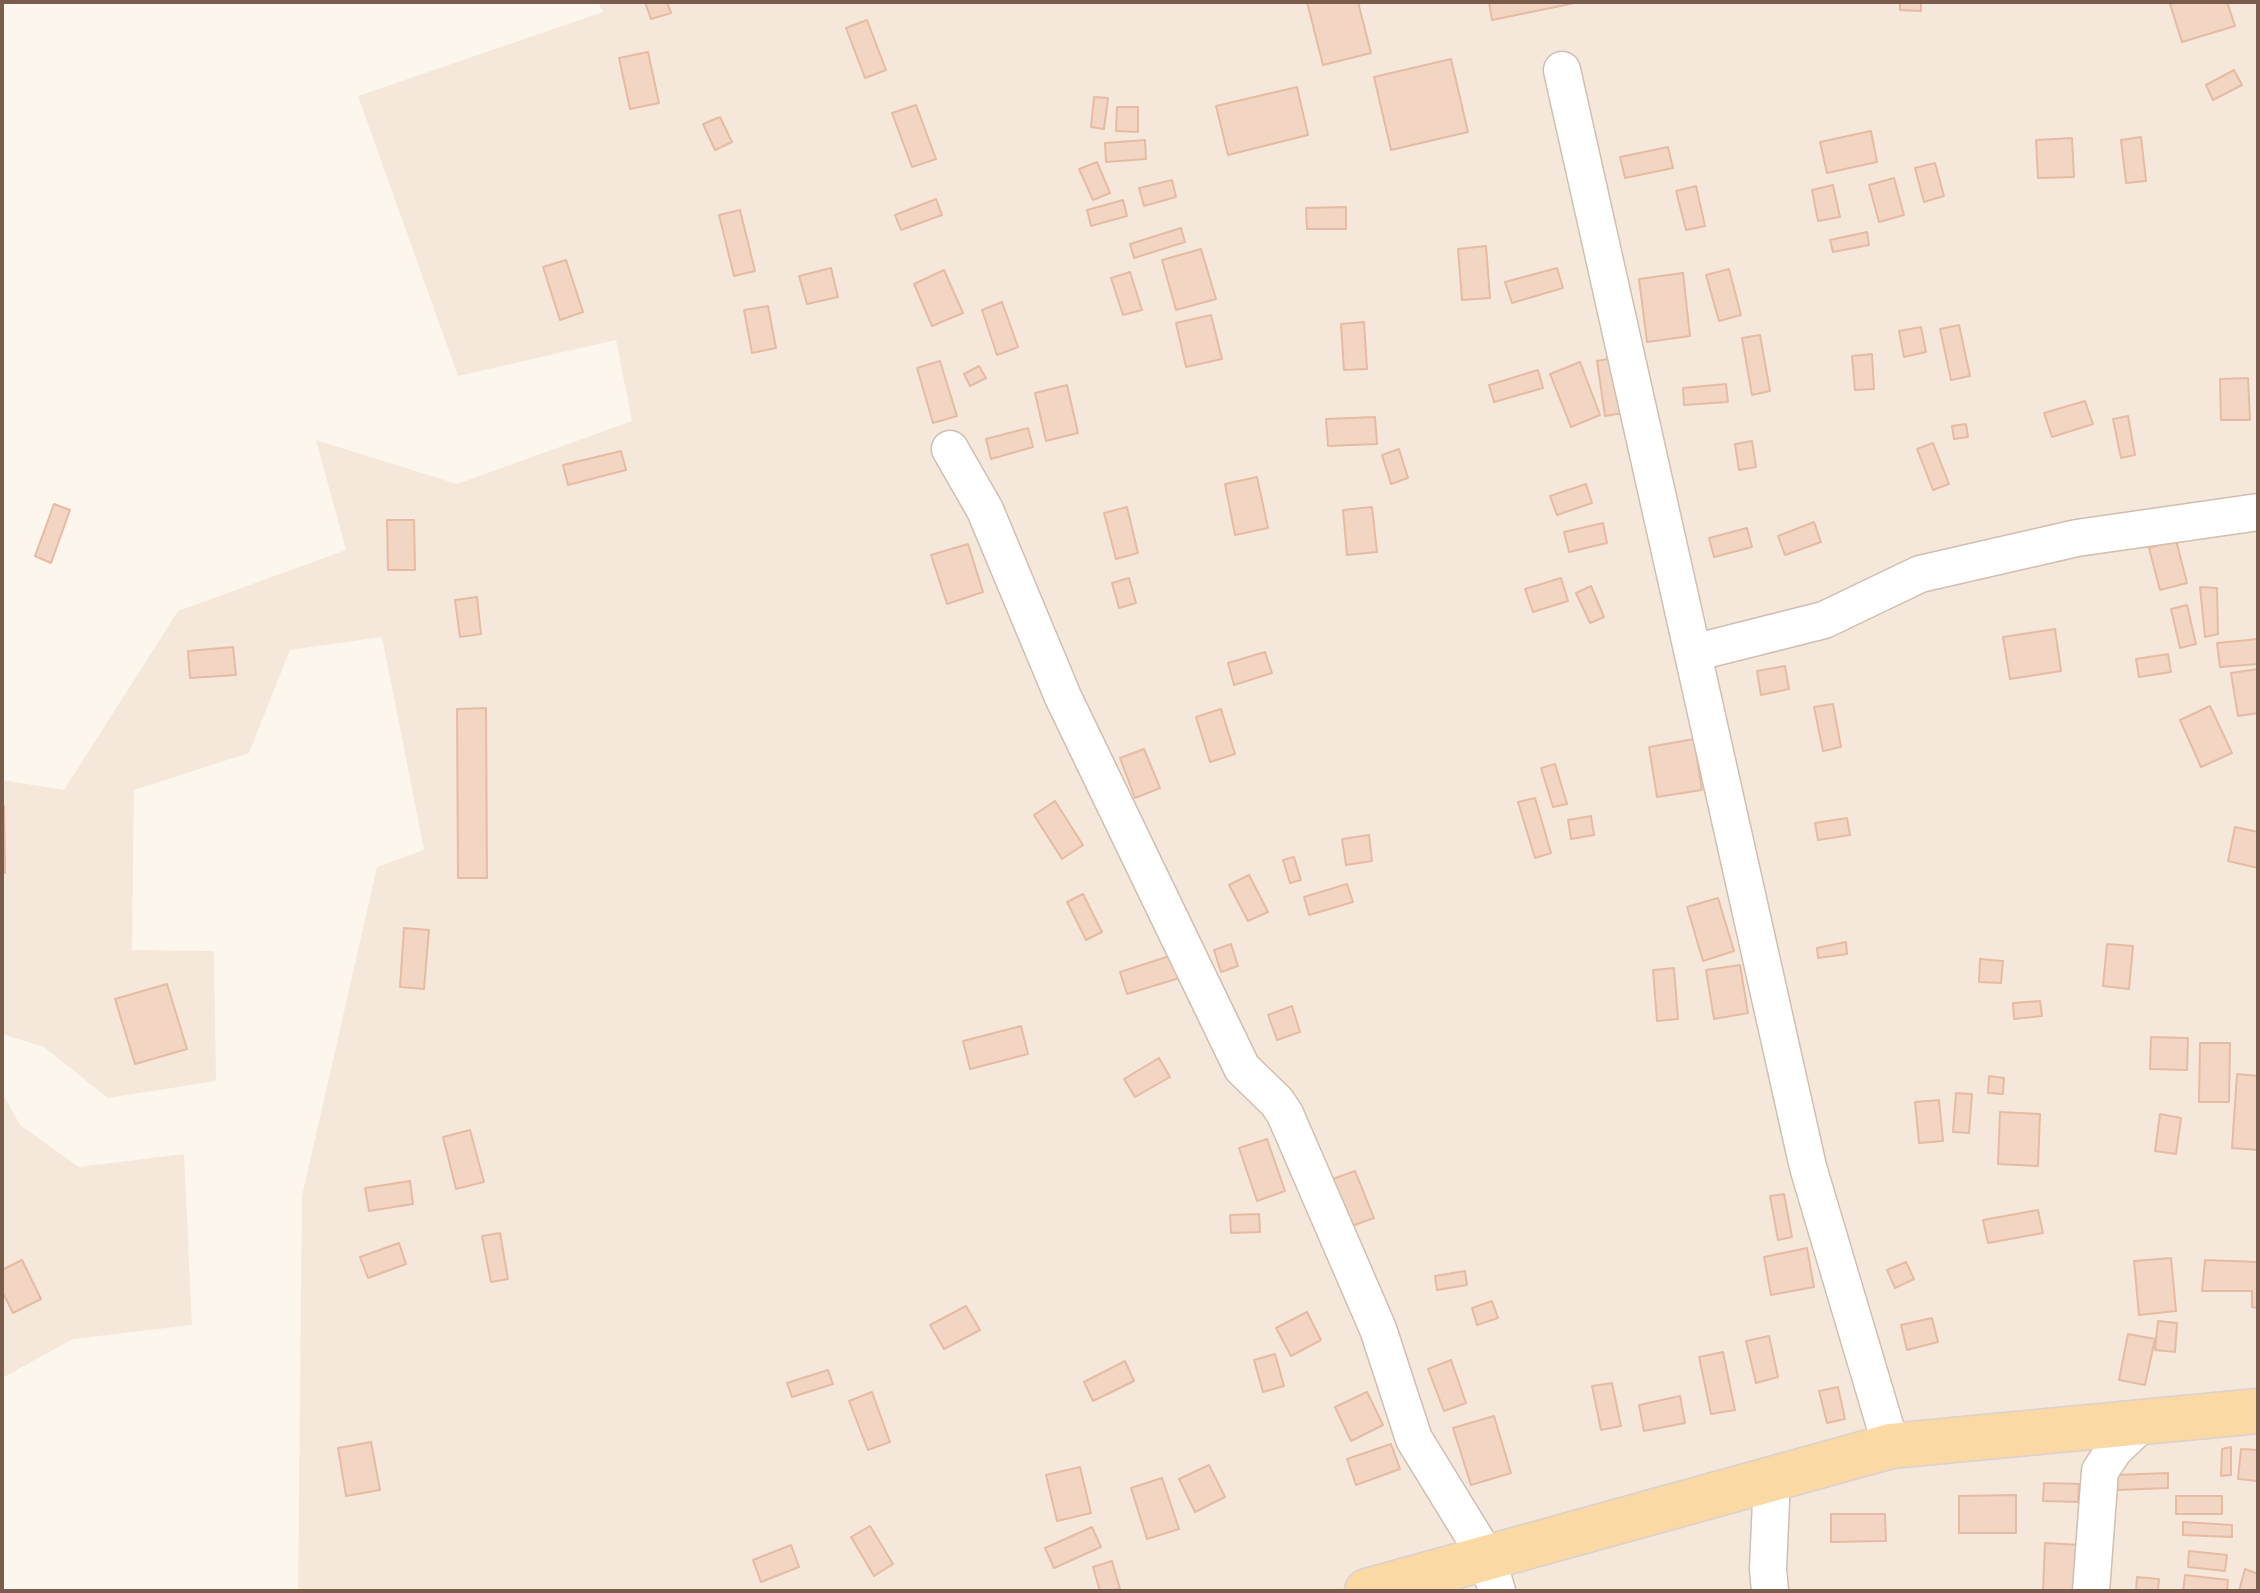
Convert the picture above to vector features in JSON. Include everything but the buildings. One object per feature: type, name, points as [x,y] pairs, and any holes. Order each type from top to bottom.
[{"type":"main road","points":[[1367,1591],[1492,1574],[1772,1478],[1891,1446],[2258,1411]]},
{"type":"street","points":[[1562,70],[1808,1167],[1891,1446]]},
{"type":"street","points":[[950,449],[985,510],[1063,697],[1242,1068],[1285,1114],[1378,1329],[1414,1439],[1492,1574]]},
{"type":"street","points":[[1693,653],[1824,620],[1920,574],[2077,538],[2258,512]]},
{"type":"street","points":[[2091,1591],[2100,1471],[2114,1450],[2143,1422]]},
{"type":"street","points":[[1770,1591],[1772,1478]]},
{"type":"shaded area","points":[[598,2],[2258,2],[2258,1591],[298,1591],[302,1196],[377,867],[424,850],[382,637],[290,650],[249,753],[134,790],[132,950],[214,951],[216,1081],[108,1098],[44,1047],[2,1034],[2,780],[64,790],[178,611],[346,550],[316,440],[457,484],[632,421],[616,340],[458,376],[358,96],[603,12]]},
{"type":"shaded area","points":[[2,1092],[20,1125],[79,1167],[184,1154],[192,1325],[73,1339],[2,1378]]}]
